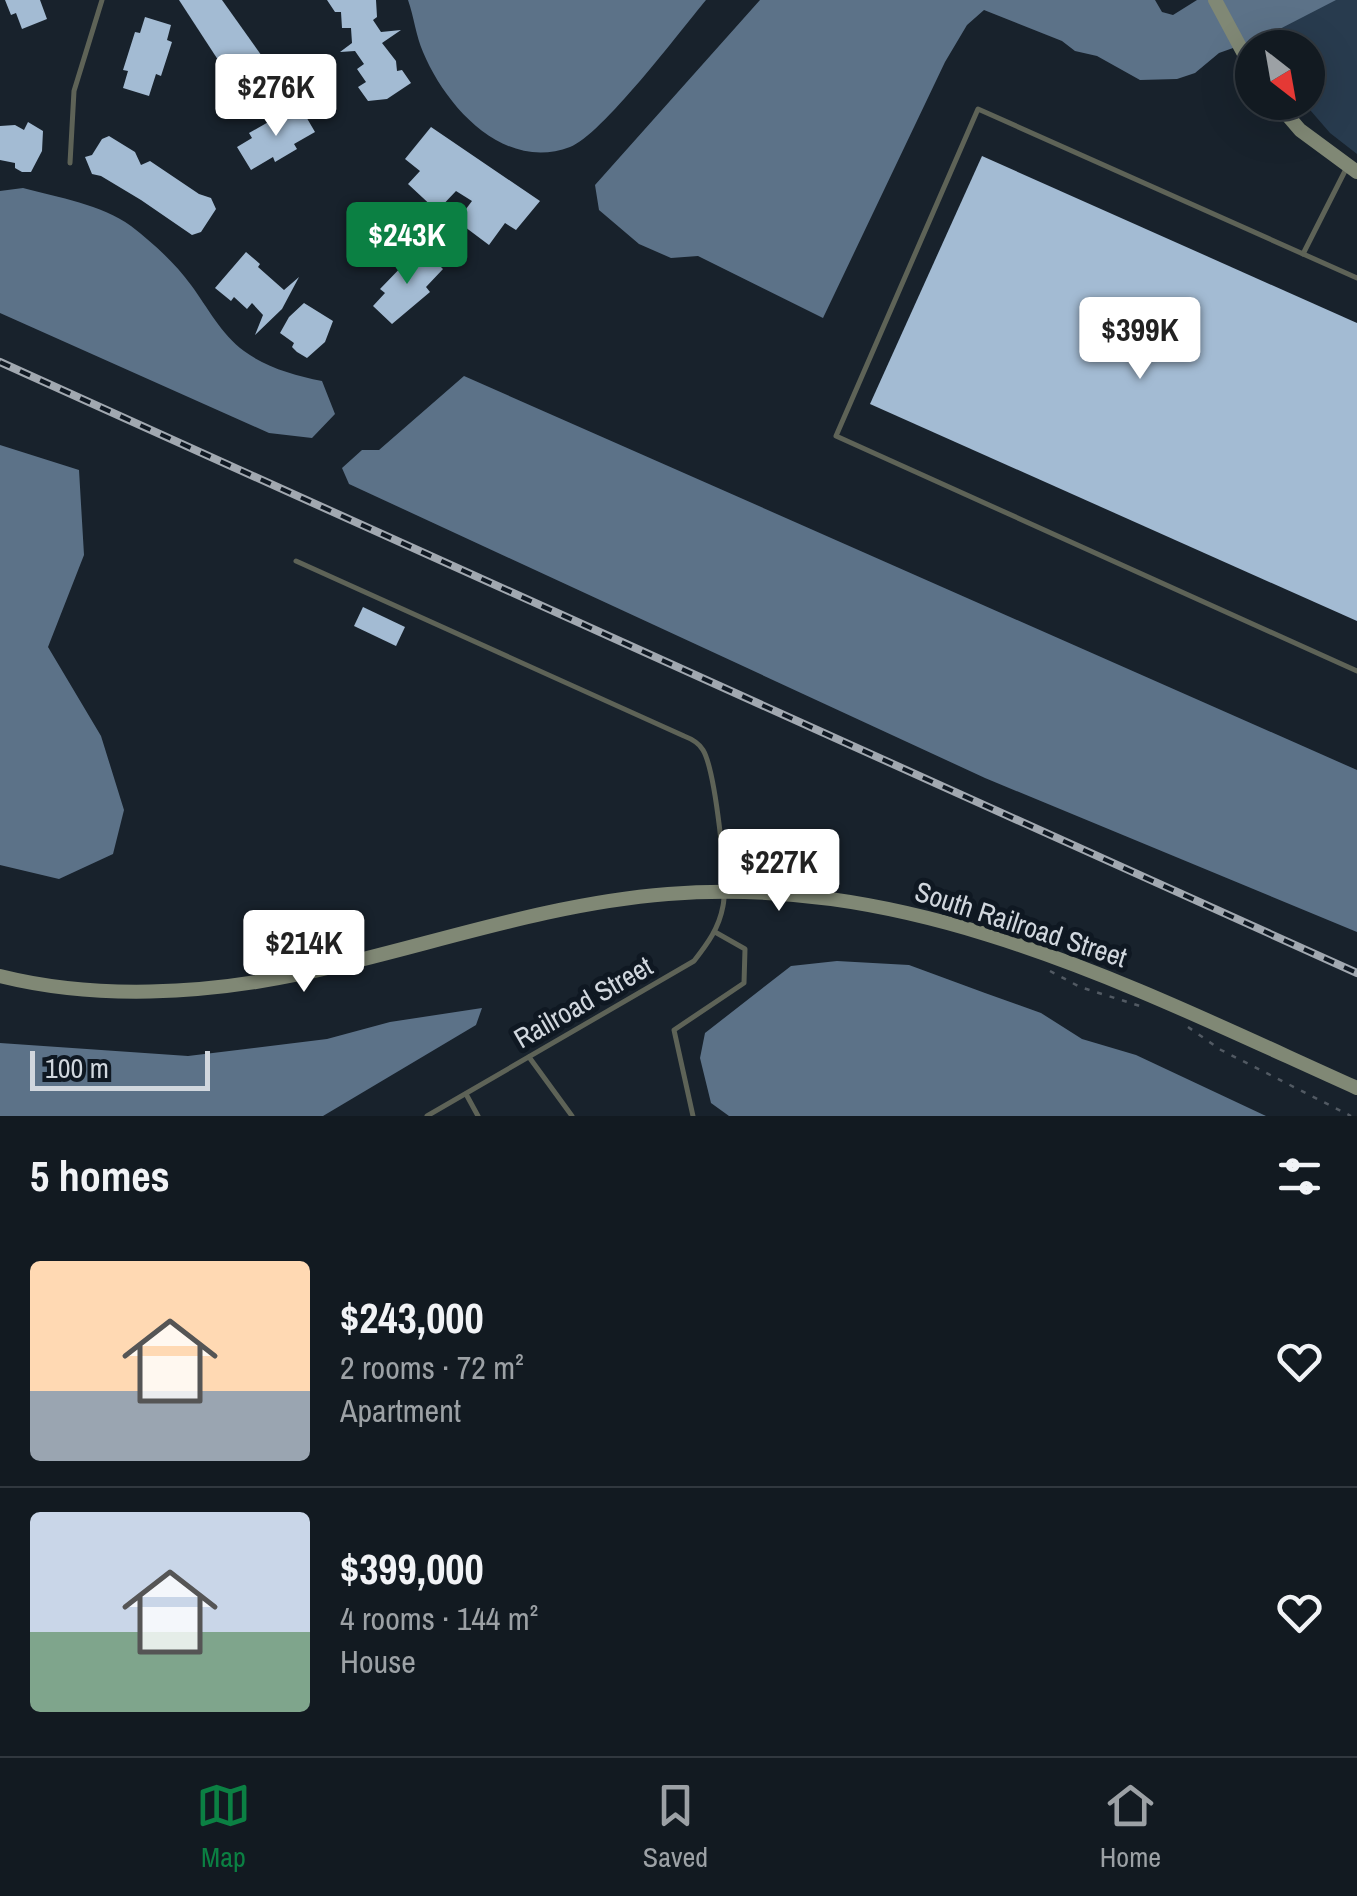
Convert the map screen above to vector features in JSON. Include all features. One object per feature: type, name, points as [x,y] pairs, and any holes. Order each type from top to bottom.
[{"type":"street","points":[[1215,0],[1235,37]]},
{"type":"street","points":[[1291,120],[1352,169]]},
{"type":"street","name":"South Railroad Street","points":[[0,976],[96,989],[195,990],[299,974],[547,910],[671,894],[792,892],[921,914],[1097,972],[1357,1088]]},
{"type":"lane","points":[[70,163],[74,92],[102,0]]},
{"type":"lane","points":[[1357,278],[978,109],[836,436],[1357,671]]},
{"type":"lane","points":[[1303,254],[1352,169]]},
{"type":"lane","points":[[296,561],[696,742],[704,751],[720,824],[725,893],[716,932],[745,949],[744,983],[674,1030],[694,1116]]},
{"type":"lane","name":"Railroad Street","points":[[427,1116],[694,961],[716,932]]},
{"type":"lane","points":[[529,1057],[572,1116]]},
{"type":"lane","points":[[466,1094],[478,1116]]},
{"type":"shaded area","points":[[408,0],[706,0],[601,124],[570,147],[546,152],[522,150],[501,142],[462,113],[433,73]]},
{"type":"shaded area","points":[[760,0],[1155,0],[1162,12],[1173,15],[1197,0],[1336,0],[1278,30],[1235,30],[1235,47],[1219,53],[1195,73],[1177,79],[1140,80],[1097,56],[1075,51],[1062,41],[984,10],[967,25],[945,62],[823,318],[698,256],[671,258],[639,244],[599,210],[595,185]]},
{"type":"shaded area","points":[[1238,0],[1357,0],[1357,154],[1319,120],[1325,120],[1325,30],[1253,30]]},
{"type":"shaded area","points":[[23,188],[93,207],[131,226],[178,269],[236,344],[271,366],[322,381],[335,414],[312,438],[269,433],[0,313],[0,191]]},
{"type":"shaded area","points":[[464,376],[1357,770],[1357,932],[985,778],[349,484],[342,468],[362,450],[379,450]]},
{"type":"shaded area","points":[[0,445],[79,470],[84,555],[48,647],[101,736],[124,810],[113,854],[59,879],[0,865]]},
{"type":"shaded area","points":[[837,961],[909,965],[1041,1013],[1082,1039],[1136,1055],[1266,1116],[729,1116],[711,1103],[700,1058],[705,1033],[791,966]]},
{"type":"shaded area","points":[[482,1008],[476,1025],[323,1116],[0,1116],[0,1043],[188,1056],[327,1039],[390,1022]]},
{"type":"building","points":[[5,0],[40,0],[47,19],[22,29]]},
{"type":"building","points":[[179,0],[222,0],[284,87],[250,109]]},
{"type":"building","points":[[327,0],[376,0],[377,17],[373,20],[381,32],[401,30],[382,43],[396,61],[397,71],[402,70],[411,83],[387,99],[368,101],[358,87],[366,82],[357,69],[364,64],[355,51],[340,52],[352,43],[351,28],[342,28],[341,12],[335,12]]},
{"type":"building","points":[[145,17],[171,25],[167,40],[172,42],[161,76],[156,74],[149,96],[123,88],[128,71],[123,70],[135,32],[140,33]]},
{"type":"building","points":[[301,108],[315,132],[294,144],[297,149],[251,170],[237,147],[252,138],[249,133]]},
{"type":"building","points":[[28,122],[43,131],[42,151],[31,172],[22,172],[15,168],[15,163],[0,160],[0,126],[15,125],[24,130]]},
{"type":"building","points":[[431,127],[540,201],[516,230],[505,223],[489,245],[457,221],[472,201],[456,191],[437,211],[408,184],[420,171],[405,159]]},
{"type":"building","points":[[109,136],[135,152],[141,165],[150,161],[211,198],[216,209],[201,232],[192,235],[141,200],[92,174],[85,157],[92,155],[102,139]]},
{"type":"building","points":[[982,156],[1357,323],[1357,621],[870,404]]},
{"type":"building","points":[[424,250],[443,269],[426,287],[430,292],[392,324],[373,306],[385,293],[380,289],[408,260],[412,263]]},
{"type":"building","points":[[246,252],[284,290],[299,277],[282,309],[255,335],[263,315],[252,303],[247,309],[215,288]]},
{"type":"building","points":[[304,303],[333,321],[325,342],[307,358],[280,333]]},
{"type":"building","points":[[363,607],[405,627],[396,646],[354,626]]},
{"type":"railway","points":[[0,362],[1357,973]]}]
